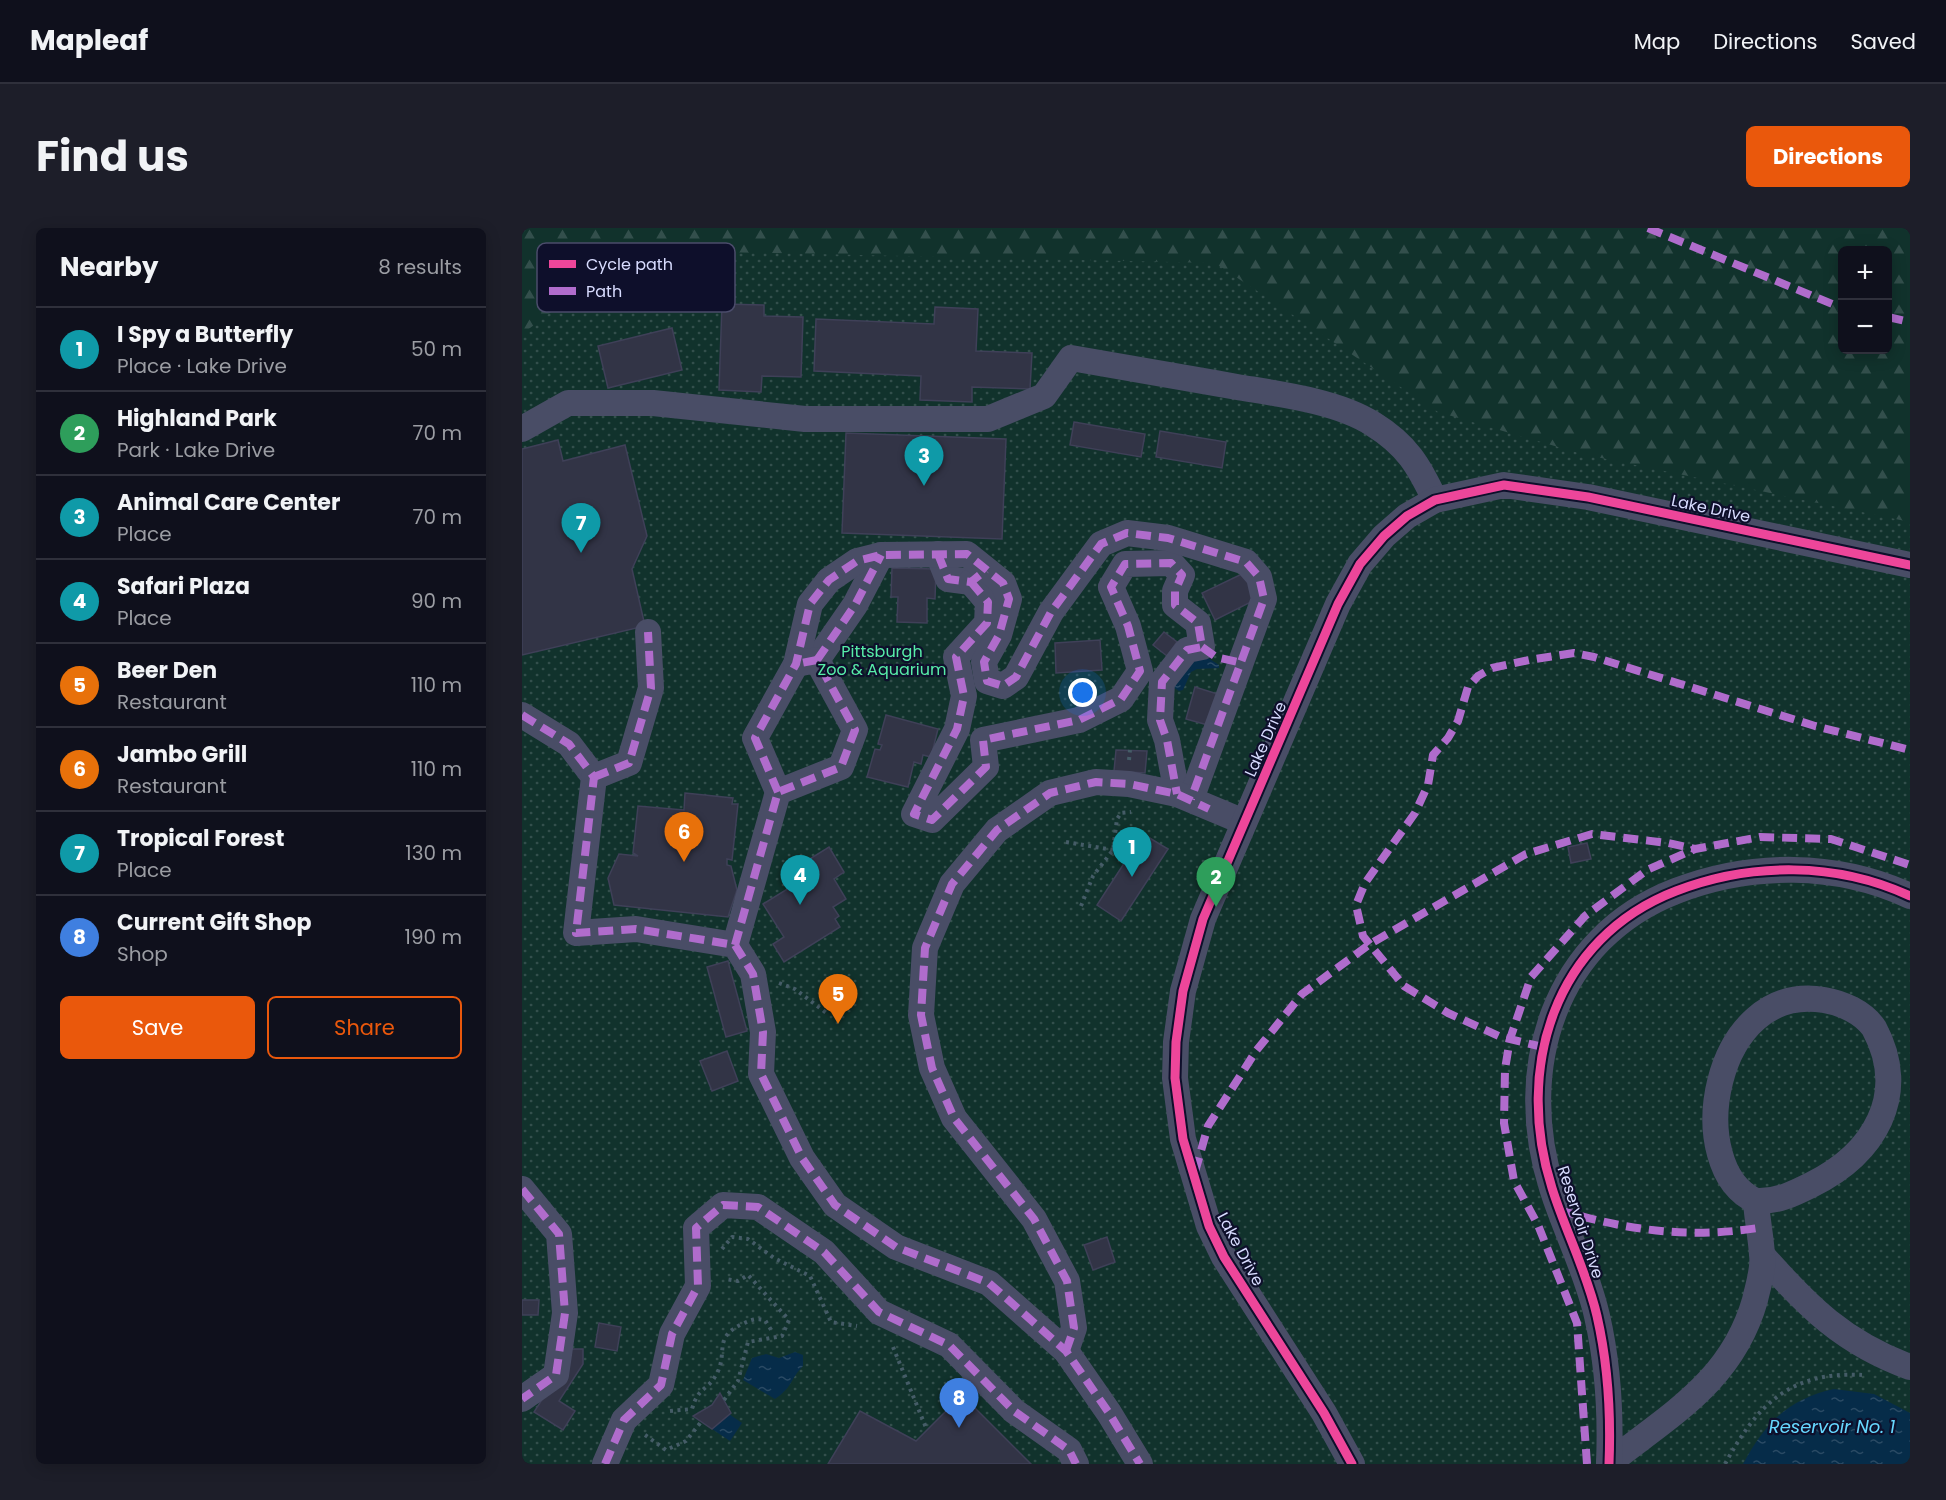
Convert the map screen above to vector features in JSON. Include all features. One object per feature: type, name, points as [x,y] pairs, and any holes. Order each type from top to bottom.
[{"type":"street","points":[[522,429],[568,403],[653,403],[806,418],[988,419],[1044,396],[1071,358],[1288,396],[1345,412],[1372,423],[1401,446],[1418,464],[1435,500]]},
{"type":"street","name":"Lake Drive","points":[[1352,1464],[1324,1413],[1224,1257],[1209,1226],[1180,1119],[1175,1069],[1183,990],[1203,919],[1338,604],[1360,564],[1384,536],[1407,516],[1435,500],[1504,485],[1588,496],[1910,566]]},
{"type":"street","points":[[978,576],[1003,583],[1010,599],[999,636],[984,663],[987,681],[1003,686],[1016,677],[1051,612],[1101,544],[1127,533],[1168,538],[1246,562],[1259,577],[1264,599],[1193,801]]},
{"type":"street","points":[[778,792],[842,767],[855,730],[806,662],[810,604],[829,580],[857,561],[881,555],[967,554],[988,602],[987,623],[956,657],[964,696],[957,729],[914,814],[932,820],[986,767],[983,740],[1078,720],[1121,699],[1140,671],[1128,627],[1111,587],[1125,564],[1171,563],[1182,575],[1175,591],[1175,605],[1198,623],[1202,647],[1216,657],[1242,663]]},
{"type":"street","points":[[881,555],[855,605],[806,662],[755,738],[778,792],[735,945],[753,974],[763,1032],[761,1074],[802,1158],[835,1205],[897,1247],[989,1283],[1066,1351],[1109,1413],[1140,1464]]},
{"type":"street","points":[[594,777],[629,763],[651,688],[648,632]]},
{"type":"street","points":[[1193,801],[1160,720],[1162,682],[1187,651],[1202,647]]},
{"type":"street","points":[[522,715],[569,744],[594,777],[576,933],[636,929],[735,945]]},
{"type":"street","points":[[1066,1351],[1074,1328],[1067,1281],[1034,1219],[954,1118],[933,1068],[921,1015],[925,948],[952,884],[997,830],[1050,793],[1096,782],[1129,784],[1193,801],[1244,822]]},
{"type":"street","name":"Reservoir Drive","points":[[1609,1463],[1608,1385],[1597,1314],[1551,1186],[1539,1131],[1537,1094],[1541,1060],[1548,1025],[1560,995],[1582,960],[1605,933],[1633,912],[1667,894],[1698,882],[1728,875],[1768,870],[1813,870],[1861,879],[1910,896]]},
{"type":"street","points":[[1812,998],[1835,1002],[1853,1009],[1871,1025],[1885,1046],[1892,1072],[1892,1094],[1884,1118],[1859,1154],[1844,1166],[1774,1201],[1756,1201],[1738,1190],[1725,1170],[1716,1143],[1719,1096],[1726,1059],[1740,1033],[1767,1008],[1789,1000],[1812,998]]},
{"type":"street","points":[[522,1189],[559,1234],[564,1313],[556,1375],[522,1400]]},
{"type":"street","name":"Reservoir Drive","points":[[1609,1463],[1673,1412],[1722,1368],[1736,1348],[1750,1316],[1763,1256],[1756,1201]]},
{"type":"street","points":[[605,1464],[624,1420],[661,1385],[672,1334],[698,1286],[696,1228],[723,1205],[758,1207],[824,1252],[879,1312],[949,1345],[1014,1411],[1069,1450],[1076,1464]]},
{"type":"street","points":[[1763,1256],[1828,1324],[1897,1369]]},
{"type":"path","points":[[1081,906],[1093,876],[1113,850],[1121,813],[1142,811]]},
{"type":"path","points":[[1066,842],[1113,850]]},
{"type":"path","points":[[753,974],[795,989],[829,1014]]},
{"type":"path","points":[[721,1258],[722,1249],[732,1237],[748,1239],[774,1258],[810,1276],[831,1322],[860,1326],[879,1312],[927,1430]]},
{"type":"path","points":[[723,1274],[725,1281],[738,1281],[748,1275],[789,1320],[782,1336],[748,1342],[738,1381],[724,1400]]},
{"type":"path","points":[[665,1412],[692,1408],[696,1394],[716,1375],[723,1342],[729,1330],[754,1318],[765,1320],[773,1333]]},
{"type":"path","points":[[1725,1464],[1743,1431],[1762,1407],[1779,1395],[1824,1377],[1897,1369]]},
{"type":"path","points":[[624,1420],[666,1450],[686,1441],[701,1422]]},
{"type":"green space","name":"Pittsburgh Zoo & Aquarium","points":[[522,228],[1910,228],[1910,1464],[522,1464]]},
{"type":"green space","points":[[522,228],[1910,228],[1910,522],[1582,454],[1438,412],[1215,263],[735,252],[735,243],[537,243],[537,312],[551,312],[522,334]]},
{"type":"water","points":[[1202,654],[1219,665],[1219,668],[1197,669],[1191,672],[1183,690],[1179,691],[1168,684]]},
{"type":"water","points":[[795,1352],[803,1355],[803,1366],[785,1391],[775,1399],[743,1380],[752,1358],[766,1354],[779,1358]]},
{"type":"water","name":"Reservoir No. 1","points":[[1834,1389],[1874,1394],[1910,1413],[1910,1464],[1743,1464],[1760,1436],[1780,1415],[1803,1399]]},
{"type":"water","points":[[729,1414],[742,1423],[730,1441],[712,1429]]},
{"type":"building","points":[[735,304],[764,305],[764,316],[803,317],[801,377],[762,376],[761,392],[719,390],[722,312],[735,312]]},
{"type":"building","points":[[935,307],[978,309],[976,351],[1032,353],[1030,389],[972,387],[972,402],[920,400],[921,376],[814,371],[816,319],[934,324]]},
{"type":"building","points":[[672,328],[682,370],[608,388],[598,346]]},
{"type":"building","points":[[1074,422],[1145,434],[1141,457],[1070,445]]},
{"type":"building","points":[[1160,431],[1226,442],[1222,468],[1156,457]]},
{"type":"building","points":[[846,433],[1006,439],[1002,539],[842,533]]},
{"type":"building","points":[[558,440],[563,461],[625,445],[647,536],[632,569],[645,626],[522,655],[522,449]]},
{"type":"building","points":[[892,568],[936,569],[935,599],[927,598],[927,623],[897,622],[898,597],[891,597]]},
{"type":"building","points":[[1244,573],[1257,599],[1215,620],[1202,593]]},
{"type":"building","points":[[1164,632],[1177,642],[1167,656],[1153,645]]},
{"type":"building","points":[[1100,640],[1102,670],[1056,673],[1055,643]]},
{"type":"building","points":[[1195,687],[1224,696],[1215,727],[1186,719]]},
{"type":"building","points":[[886,715],[938,729],[931,757],[923,755],[921,764],[914,762],[908,787],[867,777],[875,749],[880,750],[882,745],[878,744]]},
{"type":"building","points":[[1116,750],[1147,751],[1145,773],[1114,771]]},
{"type":"building","points":[[685,793],[733,798],[732,804],[738,804],[732,860],[727,859],[727,865],[731,866],[737,890],[728,917],[614,905],[608,878],[619,854],[638,856],[633,853],[638,806],[684,810]]},
{"type":"building","points":[[1143,834],[1168,849],[1121,921],[1097,905]]},
{"type":"building","points":[[1587,843],[1591,859],[1571,863],[1568,847]]},
{"type":"building","points":[[829,847],[844,872],[834,879],[846,899],[833,907],[839,916],[835,919],[840,927],[784,962],[773,944],[784,937],[763,904],[794,885],[787,873]]},
{"type":"building","points":[[728,961],[747,1031],[726,1037],[707,967]]},
{"type":"building","points":[[727,1051],[738,1081],[712,1091],[700,1061]]},
{"type":"building","points":[[1107,1237],[1115,1262],[1093,1270],[1084,1245]]},
{"type":"building","points":[[522,1300],[539,1300],[538,1315],[522,1315]]},
{"type":"building","points":[[599,1323],[621,1327],[617,1351],[595,1347]]},
{"type":"building","points":[[563,1349],[583,1349],[583,1364],[559,1401],[575,1411],[563,1430],[534,1412],[563,1367]]},
{"type":"building","points":[[720,1393],[731,1413],[712,1429],[693,1416],[712,1405]]},
{"type":"building","points":[[962,1395],[1031,1464],[828,1464],[860,1411],[916,1441]]},
{"type":"marked path","points":[[1648,228],[1838,306]]},
{"type":"marked path","points":[[1892,318],[1910,322]]},
{"type":"marked path","points":[[778,792],[755,738],[796,664],[810,604],[829,580],[857,561],[881,555],[967,554],[1003,583],[1009,599],[999,635],[984,662],[987,681],[1003,686],[1016,677],[1051,612],[1101,544],[1127,533],[1168,538],[1246,562],[1259,577],[1264,599],[1191,799]]},
{"type":"marked path","points":[[938,554],[948,579],[971,582],[986,570]]},
{"type":"marked path","points":[[817,660],[855,605],[881,555]]},
{"type":"marked path","points":[[971,582],[988,602],[987,623],[956,657],[964,696],[957,729],[914,814],[932,820],[986,767],[983,740],[1079,720],[1121,699],[1140,671],[1128,626],[1111,587],[1125,564],[1171,563],[1182,575],[1175,591],[1175,605],[1198,623],[1202,647],[1187,650],[1162,682],[1160,720],[1167,740],[1177,794]]},
{"type":"marked path","points":[[594,777],[629,763],[651,688],[648,632]]},
{"type":"marked path","points":[[1202,647],[1216,657],[1242,663]]},
{"type":"marked path","points":[[1543,1047],[1501,1037],[1448,1013],[1404,986],[1363,936],[1356,905],[1365,883],[1415,813],[1428,785],[1433,755],[1448,738],[1458,721],[1468,687],[1478,676],[1492,668],[1574,653],[1594,657],[1815,726],[1910,750]]},
{"type":"marked path","points":[[735,945],[778,792],[841,767],[855,730],[817,660],[796,664]]},
{"type":"marked path","points":[[522,715],[569,744],[594,777],[576,933],[636,929],[735,945],[753,974],[763,1032],[761,1074],[802,1158],[835,1205],[896,1247],[989,1283],[1066,1351],[1109,1413],[1140,1464]]},
{"type":"marked path","points":[[1066,1351],[1074,1328],[1067,1281],[1034,1219],[954,1118],[932,1068],[921,1015],[925,948],[952,884],[997,830],[1050,793],[1096,782],[1129,784],[1177,794],[1209,809]]},
{"type":"marked path","points":[[1195,1172],[1208,1126],[1256,1051],[1302,994],[1370,944],[1526,854],[1592,834],[1668,843],[1695,849]]},
{"type":"marked path","points":[[1587,1464],[1577,1323],[1538,1225],[1514,1181],[1504,1123],[1505,1069],[1510,1039],[1531,977],[1585,916],[1647,870],[1695,849],[1760,837],[1831,839],[1910,865]]},
{"type":"marked path","points":[[522,1189],[559,1234],[565,1313],[556,1375],[522,1399]]},
{"type":"marked path","points":[[605,1464],[624,1420],[661,1385],[672,1334],[698,1286],[696,1228],[723,1205],[758,1207],[824,1252],[879,1312],[949,1345],[1014,1411],[1069,1450],[1076,1464]]},
{"type":"marked path","points":[[1559,1210],[1609,1223],[1657,1231],[1707,1233],[1758,1228]]},
{"type":"cycle path","points":[[1352,1464],[1324,1413],[1224,1257],[1209,1226],[1183,1139],[1175,1078],[1176,1042],[1183,991],[1203,919],[1338,604],[1360,564],[1384,536],[1407,516],[1435,500],[1504,485],[1588,497],[1910,565]]},
{"type":"cycle path","points":[[1609,1464],[1608,1390],[1597,1316],[1588,1283],[1552,1188],[1541,1143],[1538,1098],[1542,1054],[1554,1012],[1573,974],[1600,940],[1634,912],[1676,891],[1705,881],[1764,871],[1824,872],[1882,885],[1910,896]]},
{"type":"place","name":"Animal Care Center","points":[[924,486]]},
{"type":"place","name":"Tropical Forest","points":[[581,553]]},
{"type":"place","name":"Jambo Grill","points":[[684,862]]},
{"type":"place","name":"I Spy a Butterfly","points":[[1132,877]]},
{"type":"place","name":"Safari Plaza","points":[[800,905]]},
{"type":"place","name":"Highland Park","points":[[1216,907]]},
{"type":"place","name":"Beer Den","points":[[838,1024]]},
{"type":"place","name":"Current Gift Shop","points":[[959,1428]]}]
